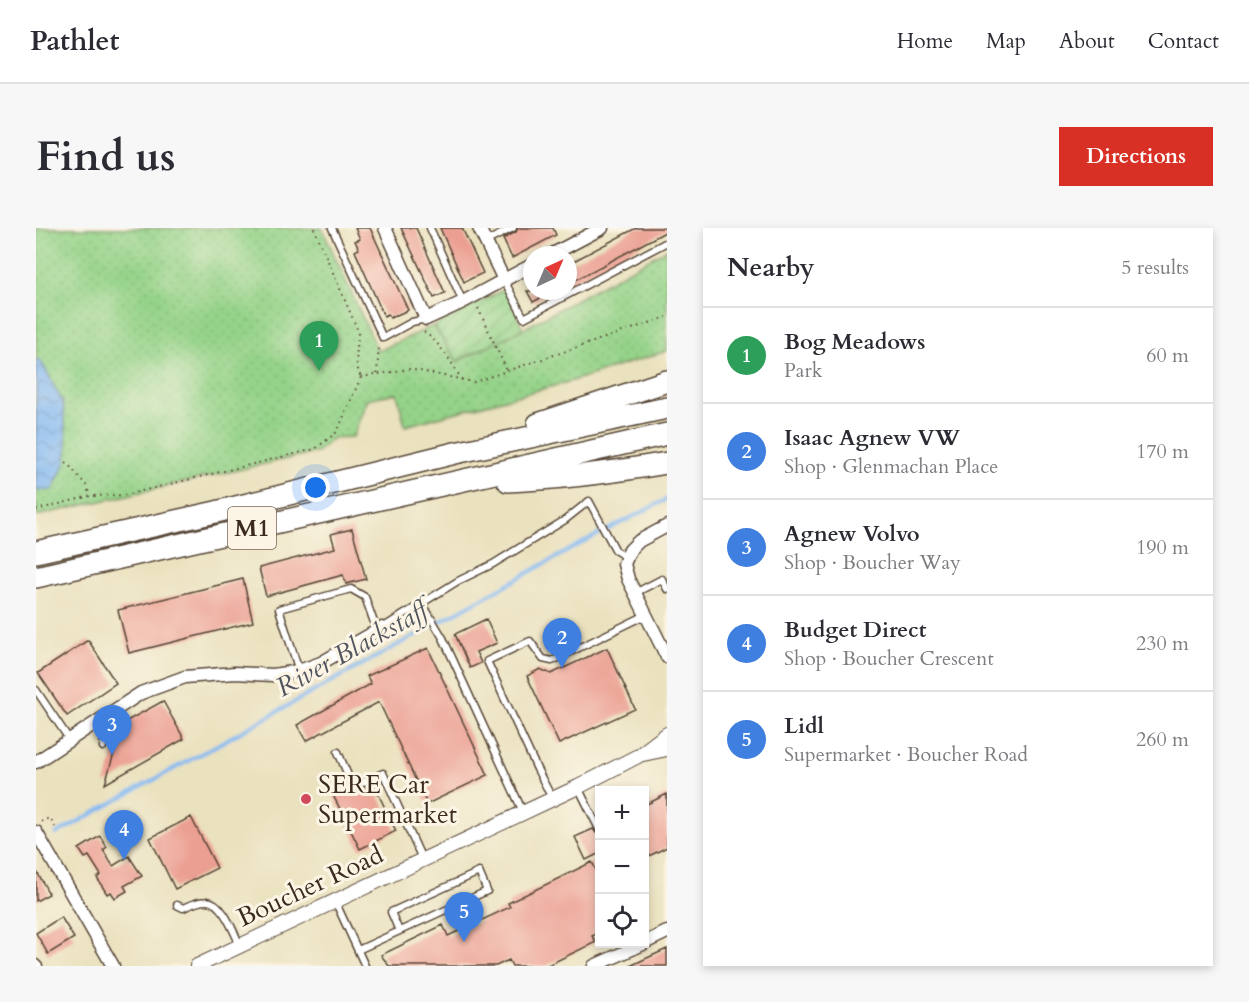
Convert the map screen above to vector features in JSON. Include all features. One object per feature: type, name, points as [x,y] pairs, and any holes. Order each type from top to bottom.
[{"type":"highway","points":[[455,453],[667,381]]},
{"type":"highway","name":"M1","points":[[36,552],[216,512],[455,453],[667,408]]},
{"type":"highway","name":"M1","points":[[36,577],[667,434]]},
{"type":"highway","points":[[468,479],[541,480],[667,463]]},
{"type":"street","points":[[385,228],[426,319],[523,270]]},
{"type":"street","points":[[479,228],[504,280]]},
{"type":"street","points":[[568,246],[602,228]]},
{"type":"street","points":[[667,526],[639,541],[626,557],[624,564],[646,615],[662,635],[667,657]]},
{"type":"street","points":[[36,762],[141,693],[185,676],[235,673],[273,675],[299,671],[321,663],[380,630]]},
{"type":"street","name":"Boucher Road","points":[[197,966],[578,787],[638,756],[667,734]]},
{"type":"street","name":"Boucher Road","points":[[638,756],[667,748]]},
{"type":"street","points":[[36,832],[113,966]]},
{"type":"street","points":[[649,941],[667,932]]},
{"type":"street","points":[[594,966],[633,948]]},
{"type":"lane","points":[[332,228],[383,338],[412,322],[426,319]]},
{"type":"lane","points":[[430,228],[467,299]]},
{"type":"lane","points":[[485,242],[513,228]]},
{"type":"lane","points":[[504,280],[524,318],[667,242]]},
{"type":"lane","points":[[299,671],[279,609],[351,589],[365,597],[380,630],[565,520],[589,501],[613,548],[626,557]]},
{"type":"lane","points":[[635,593],[662,579],[667,588]]},
{"type":"lane","points":[[422,603],[443,638],[523,812]]},
{"type":"lane","points":[[552,798],[487,661],[530,641],[543,659],[552,661],[646,615]]},
{"type":"lane","points":[[36,690],[69,739]]},
{"type":"lane","points":[[99,720],[105,732],[103,747]]},
{"type":"lane","points":[[338,752],[353,787],[383,773],[422,860]]},
{"type":"lane","points":[[578,787],[595,821]]},
{"type":"lane","points":[[358,950],[487,891],[479,872],[391,912],[399,931]]},
{"type":"lane","points":[[177,905],[183,908],[208,900],[214,903],[224,914],[240,945]]},
{"type":"lane","points":[[335,901],[365,966]]},
{"type":"path","points":[[314,228],[358,332],[355,360],[356,368],[361,376]]},
{"type":"path","points":[[467,299],[507,371]]},
{"type":"path","points":[[361,376],[410,369],[474,382],[667,317]]},
{"type":"path","points":[[424,332],[434,339],[446,354],[462,380]]},
{"type":"path","points":[[36,510],[90,496],[125,495],[315,450],[337,432],[361,376]]},
{"type":"path","points":[[66,462],[86,485],[90,496]]},
{"type":"path","points":[[51,820],[55,827]]},
{"type":"green space","points":[[36,228],[322,228],[378,351],[433,326],[458,361],[523,329],[667,249],[667,351],[572,381],[405,426],[397,393],[367,399],[353,437],[333,438],[317,452],[36,516]]},
{"type":"green space","points":[[505,289],[523,329],[457,361],[434,326]]},
{"type":"water","points":[[36,359],[41,361],[63,403],[67,448],[66,462],[52,490],[36,491]]},
{"type":"building","points":[[355,228],[370,228],[408,310],[390,318],[388,314],[384,316],[355,251],[359,249],[355,241],[360,239]]},
{"type":"building","points":[[401,228],[416,228],[445,293],[434,298]]},
{"type":"building","points":[[440,228],[462,228],[483,273],[464,282]]},
{"type":"building","points":[[518,228],[553,228],[556,235],[535,246],[523,246],[523,252],[512,258],[503,239],[516,232]]},
{"type":"building","points":[[636,228],[667,228],[667,231],[577,279],[577,259]]},
{"type":"building","points":[[352,529],[366,579],[346,584],[343,575],[266,596],[259,568],[335,548],[331,534]]},
{"type":"building","points":[[243,579],[253,622],[129,653],[118,610]]},
{"type":"building","points":[[486,619],[497,643],[476,652],[481,663],[470,668],[455,634]]},
{"type":"building","points":[[88,640],[116,683],[67,716],[38,673]]},
{"type":"building","points":[[428,648],[488,775],[427,804],[379,702],[306,741],[297,725],[371,684],[367,676]]},
{"type":"building","points":[[607,648],[635,709],[559,744],[527,676],[540,669],[551,674]]},
{"type":"building","points":[[163,701],[184,739],[105,784],[123,723]]},
{"type":"building","points":[[374,785],[396,831],[360,849],[333,795],[348,788],[352,795]]},
{"type":"building","points":[[667,794],[667,847],[649,856],[649,840],[649,803]]},
{"type":"building","points":[[191,817],[217,868],[175,889],[150,838]]},
{"type":"building","points":[[593,829],[595,856],[586,860],[575,837]]},
{"type":"building","points":[[100,836],[107,847],[103,850],[113,866],[129,856],[142,876],[124,886],[127,891],[115,898],[111,892],[107,894],[97,878],[101,875],[89,856],[85,858],[79,849]]},
{"type":"building","points":[[592,862],[595,868],[595,934],[592,936],[595,942],[546,966],[512,966],[509,960],[496,966],[389,966],[381,955],[443,925],[448,936],[510,907],[508,903]]},
{"type":"building","points":[[36,870],[49,894],[36,901]]},
{"type":"building","points":[[61,917],[74,938],[48,954],[36,933]]},
{"type":"building","points":[[667,949],[667,966],[630,966],[647,958]]},
{"type":"waterway","name":"River Blackstaff","points":[[56,834],[584,542],[667,499]]},
{"type":"place","name":"Bog Meadows","points":[[319,371]]},
{"type":"place","name":"Isaac Agnew VW","points":[[562,668]]},
{"type":"place","name":"Agnew Volvo","points":[[112,755]]},
{"type":"place","name":"SERE Car Supermarket","points":[[306,799]]},
{"type":"place","name":"Budget Direct","points":[[124,860]]},
{"type":"place","name":"Lidl","points":[[464,942]]}]
